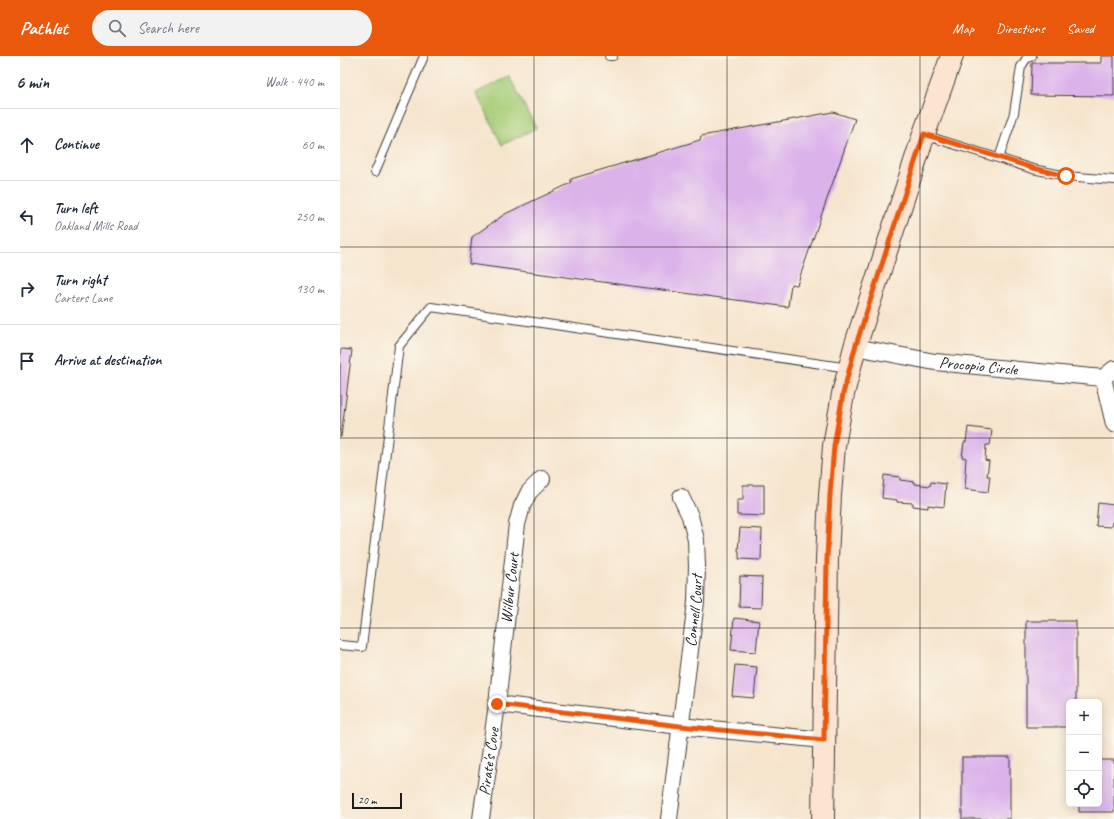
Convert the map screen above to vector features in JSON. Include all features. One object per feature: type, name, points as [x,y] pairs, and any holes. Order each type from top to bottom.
[{"type":"street","points":[[823,819],[827,559],[834,446],[843,394],[855,348],[924,134],[952,56]]},
{"type":"street","name":"Procopio Circle","points":[[855,348],[935,362],[1108,373],[1114,424]]},
{"type":"street","name":"Wilbur Court","points":[[497,704],[517,524],[522,506],[529,492],[542,479]]},
{"type":"street","name":"Connell Court","points":[[680,726],[696,602],[697,566],[696,540],[690,516],[681,497]]},
{"type":"street","points":[[497,704],[680,726],[824,740]]},
{"type":"street","name":"Pirate's Cove","points":[[481,819],[497,704]]},
{"type":"street","points":[[669,819],[680,726]]},
{"type":"lane","points":[[374,172],[424,56]]},
{"type":"lane","points":[[998,158],[1014,113],[1021,67],[1026,59],[1032,56]]},
{"type":"lane","points":[[924,134],[998,158],[1066,176],[1114,180]]},
{"type":"lane","points":[[340,645],[362,647],[399,346],[431,307],[850,368]]},
{"type":"green space","points":[[509,76],[536,128],[502,145],[476,93]]},
{"type":"building","points":[[1101,56],[1114,56],[1114,96],[1031,95],[1032,63],[1101,63]]},
{"type":"building","points":[[833,112],[855,119],[797,285],[791,284],[788,307],[469,264],[472,237],[505,214],[571,183],[571,179],[700,140],[701,136]]},
{"type":"building","points":[[342,349],[352,350],[340,437],[340,351]]},
{"type":"building","points":[[968,427],[992,430],[990,445],[986,445],[985,460],[989,461],[987,476],[990,476],[988,492],[965,489],[966,458],[962,457]]},
{"type":"building","points":[[884,475],[900,477],[900,480],[915,482],[915,484],[930,486],[931,482],[946,484],[944,507],[928,505],[928,508],[913,506],[913,503],[897,502],[897,500],[882,498]]},
{"type":"building","points":[[743,485],[764,485],[764,516],[737,515],[737,500],[743,500]]},
{"type":"building","points":[[1098,503],[1114,505],[1114,522],[1112,522],[1111,527],[1096,526]]},
{"type":"building","points":[[740,528],[762,529],[761,560],[739,559],[738,551]]},
{"type":"building","points":[[740,576],[762,577],[761,608],[739,607]]},
{"type":"building","points":[[734,618],[759,621],[756,652],[731,650]]},
{"type":"building","points":[[1026,621],[1076,621],[1076,699],[1066,699],[1066,727],[1026,727]]},
{"type":"building","points":[[735,665],[757,667],[754,698],[732,696]]},
{"type":"building","points":[[962,757],[1010,757],[1010,819],[962,819]]},
{"type":"building","points":[[1102,760],[1114,760],[1114,812],[1079,812],[1079,807],[1102,807]]},
{"type":"route","points":[[497,704],[680,726],[824,740],[827,559],[834,446],[843,394],[855,348],[924,134],[1033,168],[1066,176]]}]
